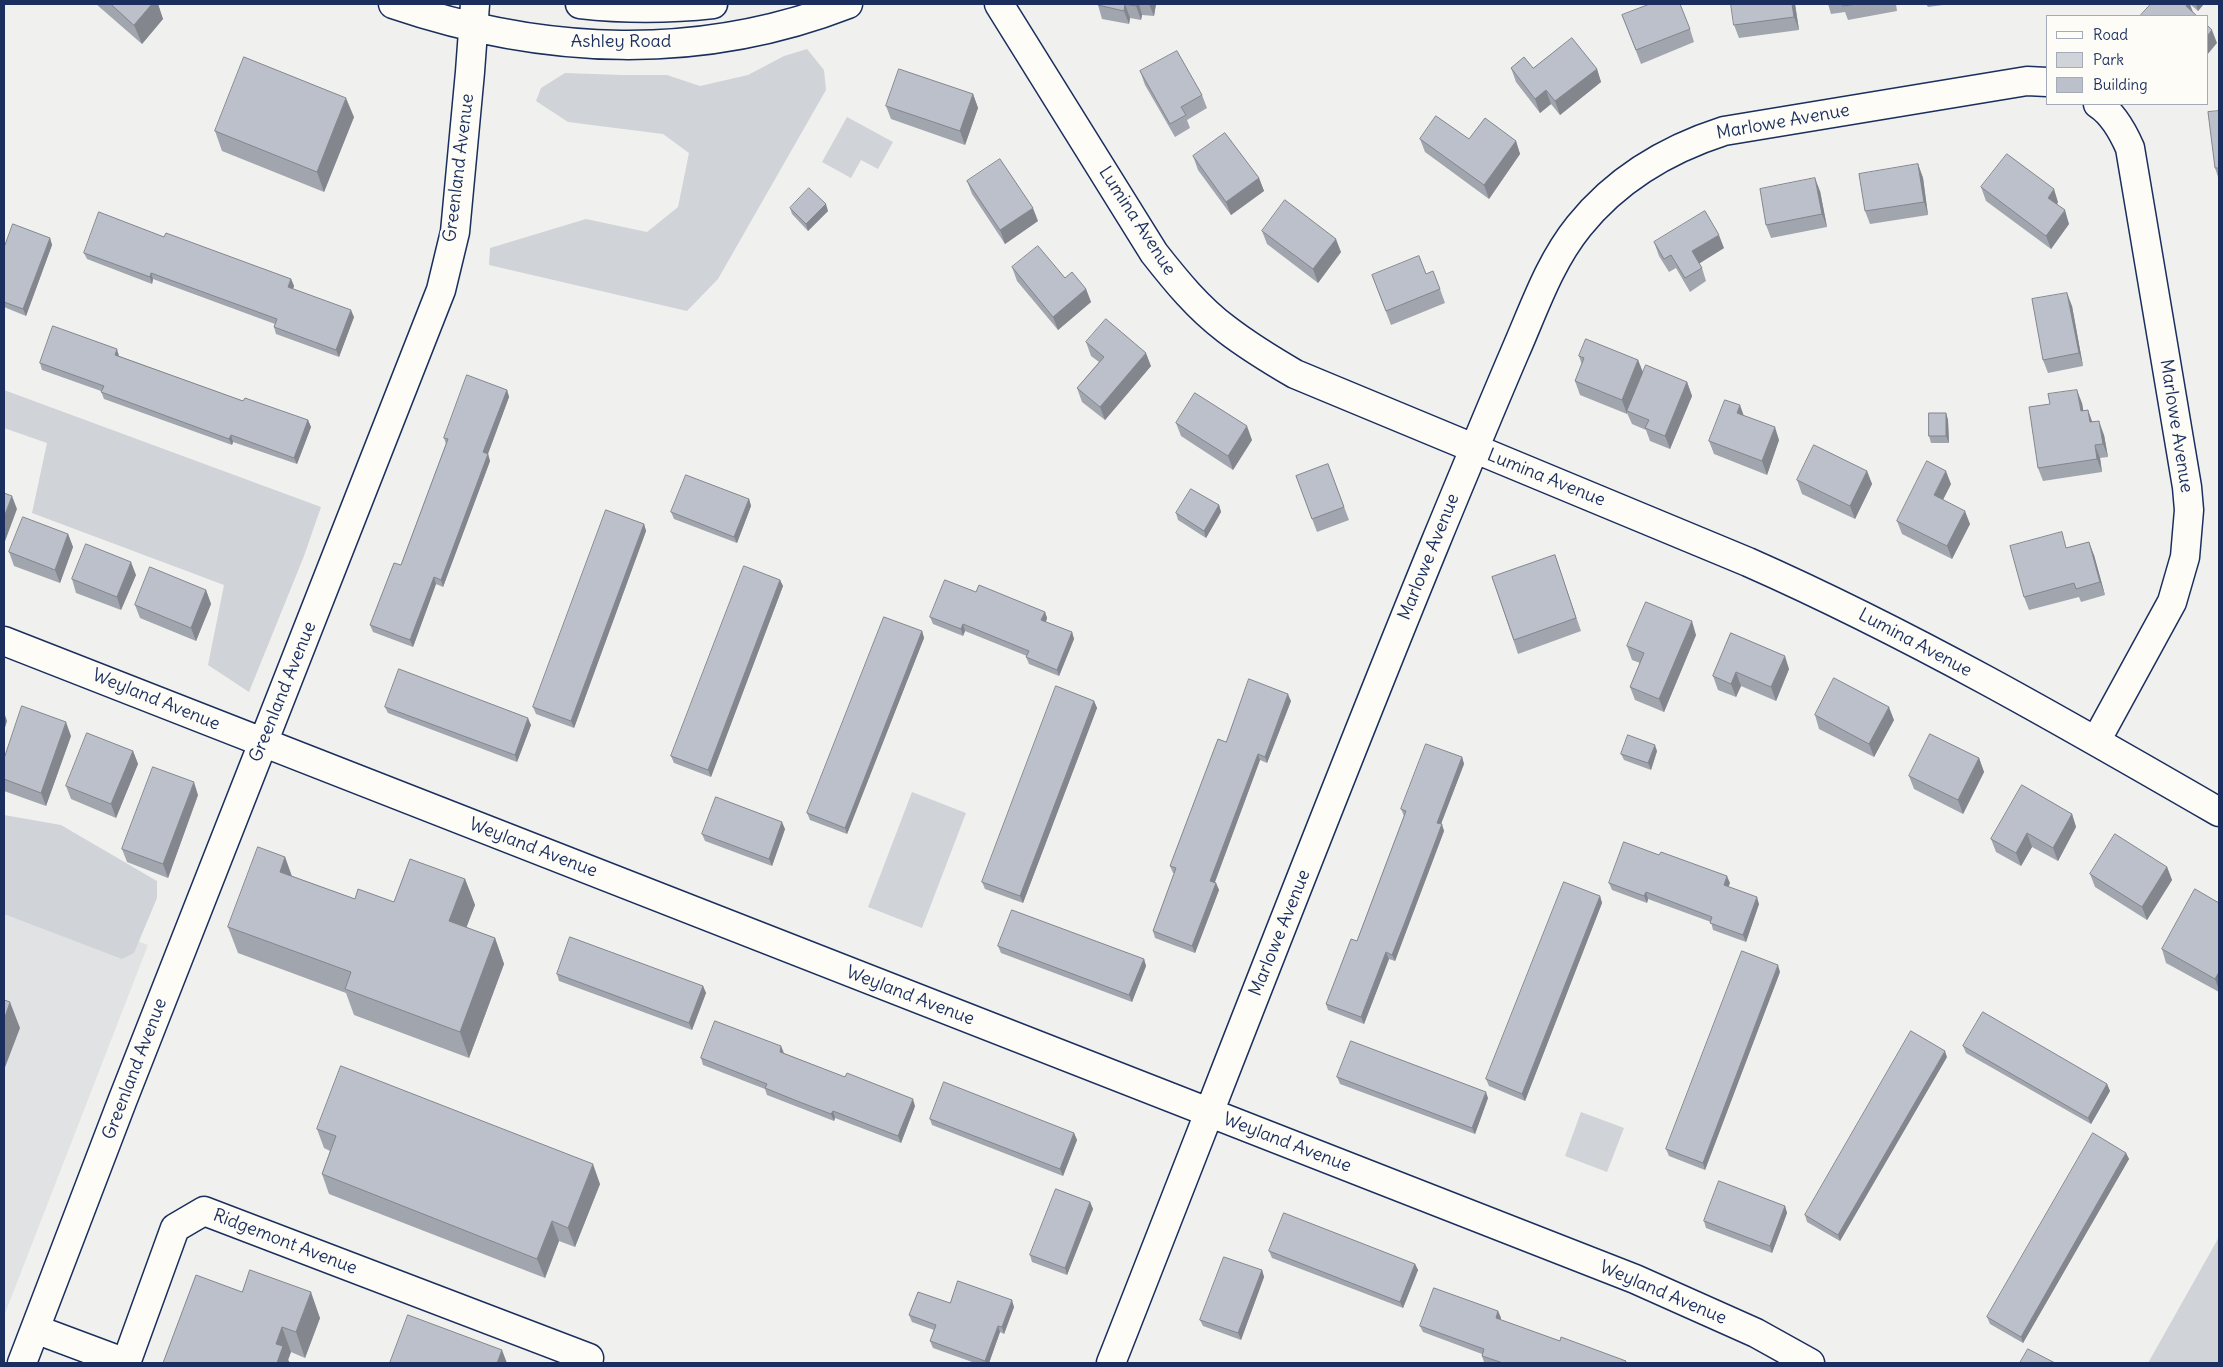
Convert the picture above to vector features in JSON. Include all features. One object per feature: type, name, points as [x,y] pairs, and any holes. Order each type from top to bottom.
[{"type":"street","name":"Ashley Road","points":[[393,4],[474,16],[500,34],[574,43],[661,44],[715,39],[762,31],[806,20],[848,4]]},
{"type":"street","name":"Ashley Road","points":[[580,4],[666,8],[713,4]]},
{"type":"street","name":"Lumina Avenue","points":[[999,4],[1154,253],[1181,287],[1224,328],[1247,345],[1295,374],[1814,591],[1879,623],[2096,741],[2219,812]]},
{"type":"street","name":"Greenland Avenue","points":[[22,1363],[123,1099],[441,290],[455,232],[474,16]]},
{"type":"street","name":"Marlowe Avenue","points":[[1111,1363],[1397,635],[1552,266],[1578,227],[1613,190],[1654,161],[1699,139],[1724,131],[2027,81],[2046,82]]},
{"type":"street","name":"Marlowe Avenue","points":[[2096,741],[2172,602],[2185,557],[2189,510],[2187,487],[2130,148],[2123,132],[2099,105]]},
{"type":"street","name":"Weyland Avenue","points":[[4,641],[1634,1279],[1756,1334],[1810,1363]]},
{"type":"street","name":"Ridgemont Avenue","points":[[35,1329],[126,1363],[175,1228],[204,1211],[589,1358],[587,1363]]},
{"type":"shaded area","points":[[4,890],[148,945],[4,1316]]},
{"type":"green space","points":[[807,49],[824,70],[826,90],[718,279],[687,311],[489,265],[490,248],[586,219],[647,232],[678,207],[689,153],[663,134],[568,122],[536,101],[541,88],[565,73],[667,75],[700,86],[748,75],[784,56]]},
{"type":"green space","points":[[847,117],[893,142],[878,169],[861,160],[851,178],[822,162]]},
{"type":"green space","points":[[4,390],[321,507],[304,556],[249,692],[208,665],[224,585],[32,513],[47,443],[4,428]]},
{"type":"green space","points":[[912,792],[966,813],[922,928],[868,907]]},
{"type":"green space","points":[[4,815],[61,825],[157,881],[157,898],[134,953],[122,959],[4,914]]},
{"type":"green space","points":[[1581,1112],[1624,1128],[1607,1172],[1565,1156]]},
{"type":"green space","points":[[2219,1237],[2219,1363],[2148,1363]]},
{"type":"building","points":[[111,4],[152,4],[134,25]]},
{"type":"building","points":[[1098,4],[1125,4],[1124,11]]},
{"type":"building","points":[[1650,4],[1680,4],[1690,29],[1636,50],[1622,15]]},
{"type":"building","points":[[1731,4],[1792,4],[1794,17],[1734,25]]},
{"type":"building","points":[[2151,4],[2187,4],[2186,6],[2196,15],[2141,15]]},
{"type":"building","points":[[2208,26],[2212,30],[2208,35]]},
{"type":"building","points":[[1572,38],[1597,69],[1555,101],[1546,90],[1535,99],[1511,68],[1524,57],[1533,68]]},
{"type":"building","points":[[1177,51],[1202,95],[1181,107],[1186,115],[1170,124],[1140,71]]},
{"type":"building","points":[[244,57],[346,98],[317,172],[215,131]]},
{"type":"building","points":[[899,69],[973,94],[960,131],[886,106]]},
{"type":"building","points":[[2219,111],[2219,168],[2215,168],[2208,112]]},
{"type":"building","points":[[1436,116],[1469,139],[1485,118],[1516,141],[1484,185],[1420,139]]},
{"type":"building","points":[[1225,133],[1259,178],[1226,202],[1193,156]]},
{"type":"building","points":[[2007,154],[2054,189],[2048,198],[2065,210],[2046,236],[1981,187]]},
{"type":"building","points":[[1000,159],[1033,208],[1000,230],[967,181]]},
{"type":"building","points":[[1918,164],[1924,202],[1865,211],[1859,174]]},
{"type":"building","points":[[1815,178],[1822,214],[1766,225],[1760,189]]},
{"type":"building","points":[[809,188],[826,204],[806,224],[790,208]]},
{"type":"building","points":[[1285,200],[1336,239],[1313,269],[1262,231]]},
{"type":"building","points":[[1705,211],[1719,235],[1692,251],[1702,268],[1685,278],[1671,255],[1664,259],[1654,242]]},
{"type":"building","points":[[99,212],[164,237],[166,233],[291,279],[288,287],[351,310],[336,350],[274,327],[277,319],[151,273],[150,277],[84,253]]},
{"type":"building","points":[[13,224],[50,238],[23,309],[4,302],[4,248]]},
{"type":"building","points":[[1038,246],[1065,278],[1072,272],[1086,289],[1053,317],[1012,267]]},
{"type":"building","points":[[1419,256],[1426,274],[1433,271],[1440,289],[1386,311],[1372,275]]},
{"type":"building","points":[[2067,293],[2079,353],[2043,360],[2032,299]]},
{"type":"building","points":[[1106,319],[1146,353],[1100,407],[1077,388],[1104,357],[1086,342]]},
{"type":"building","points":[[53,326],[117,349],[115,355],[243,401],[245,398],[308,420],[294,458],[231,435],[229,439],[101,392],[104,386],[40,363]]},
{"type":"building","points":[[1586,339],[1638,360],[1622,400],[1575,381],[1584,358],[1579,356]]},
{"type":"building","points":[[1646,365],[1687,382],[1665,436],[1645,428],[1649,420],[1627,411]]},
{"type":"building","points":[[467,375],[507,390],[483,452],[488,454],[441,580],[434,577],[410,640],[370,625],[394,563],[401,565],[448,439],[444,438]]},
{"type":"building","points":[[2077,390],[2081,411],[2088,410],[2090,422],[2099,421],[2103,444],[2095,445],[2097,459],[2038,468],[2029,407],[2050,404],[2048,394]]},
{"type":"building","points":[[1195,393],[1247,426],[1228,456],[1176,423]]},
{"type":"building","points":[[1725,400],[1740,405],[1737,413],[1775,427],[1762,461],[1709,441]]},
{"type":"building","points":[[1929,413],[1946,413],[1946,436],[1929,436]]},
{"type":"building","points":[[1814,445],[1867,471],[1850,506],[1797,480]]},
{"type":"building","points":[[1927,461],[1946,471],[1934,495],[1965,511],[1947,546],[1897,521]]},
{"type":"building","points":[[1328,464],[1344,507],[1312,519],[1296,476]]},
{"type":"building","points":[[686,475],[749,499],[734,537],[671,512]]},
{"type":"building","points":[[1191,489],[1219,505],[1204,531],[1176,513]]},
{"type":"building","points":[[4,493],[12,496],[4,517]]},
{"type":"building","points":[[606,510],[644,524],[571,721],[533,707]]},
{"type":"building","points":[[23,517],[68,534],[55,570],[9,552]]},
{"type":"building","points":[[2062,532],[2066,548],[2089,542],[2100,582],[2076,589],[2074,583],[2024,597],[2010,546]]},
{"type":"building","points":[[86,544],[131,562],[117,597],[72,579]]},
{"type":"building","points":[[1555,555],[1576,618],[1514,640],[1492,577]]},
{"type":"building","points":[[744,566],[780,580],[708,770],[671,756]]},
{"type":"building","points":[[150,567],[206,590],[191,628],[135,605]]},
{"type":"building","points":[[945,580],[976,592],[979,585],[1045,612],[1041,620],[1072,632],[1057,670],[1026,657],[1029,651],[963,624],[961,629],[930,617]]},
{"type":"building","points":[[1646,602],[1692,621],[1659,699],[1630,687],[1644,653],[1627,646]]},
{"type":"building","points":[[884,617],[922,631],[845,828],[807,813]]},
{"type":"building","points":[[1731,633],[1785,656],[1771,687],[1736,672],[1731,684],[1713,676]]},
{"type":"building","points":[[399,669],[528,718],[515,755],[385,707]]},
{"type":"building","points":[[1834,678],[1889,707],[1869,744],[1815,715]]},
{"type":"building","points":[[1249,679],[1288,694],[1265,757],[1258,754],[1210,881],[1216,883],[1192,946],[1153,931],[1176,868],[1170,866],[1218,739],[1226,742]]},
{"type":"building","points":[[1056,686],[1094,701],[1020,896],[982,882]]},
{"type":"building","points":[[22,706],[66,722],[41,793],[4,779],[4,759]]},
{"type":"building","points":[[87,733],[133,751],[111,804],[66,786]]},
{"type":"building","points":[[1930,734],[1979,758],[1958,800],[1909,776]]},
{"type":"building","points":[[1628,735],[1655,745],[1648,763],[1621,754]]},
{"type":"building","points":[[1426,744],[1462,757],[1437,823],[1442,824],[1405,922],[1392,955],[1386,952],[1361,1017],[1326,1004],[1351,939],[1357,941],[1406,811],[1401,809]]},
{"type":"building","points":[[153,767],[194,782],[163,864],[122,849]]},
{"type":"building","points":[[2022,785],[2072,814],[2053,848],[2027,833],[2016,853],[1991,839]]},
{"type":"building","points":[[716,797],[782,822],[769,859],[702,834]]},
{"type":"building","points":[[2115,834],[2167,867],[2142,907],[2090,874]]},
{"type":"building","points":[[1624,842],[1659,855],[1661,852],[1727,876],[1724,885],[1757,897],[1743,935],[1710,923],[1712,917],[1646,892],[1644,896],[1609,883]]},
{"type":"building","points":[[258,847],[285,857],[280,872],[355,899],[358,889],[394,902],[410,859],[465,879],[449,921],[495,938],[460,1032],[345,989],[351,972],[228,927]]},
{"type":"building","points":[[1564,882],[1600,896],[1522,1094],[1486,1079]]},
{"type":"building","points":[[2195,889],[2219,903],[2219,972],[2215,979],[2162,949]]},
{"type":"building","points":[[1012,910],[1144,959],[1129,995],[998,946]]},
{"type":"building","points":[[570,937],[703,986],[689,1023],[557,974]]},
{"type":"building","points":[[1742,951],[1778,965],[1703,1163],[1666,1149]]},
{"type":"building","points":[[4,1000],[10,1002],[4,1020]]},
{"type":"building","points":[[1983,1012],[2107,1084],[2088,1118],[1963,1046]]},
{"type":"building","points":[[715,1021],[781,1046],[780,1052],[845,1077],[847,1073],[913,1099],[898,1136],[833,1111],[831,1114],[797,1101],[765,1088],[767,1084],[701,1058]]},
{"type":"building","points":[[1911,1031],[1945,1051],[1838,1235],[1805,1215]]},
{"type":"building","points":[[1351,1041],[1486,1092],[1472,1128],[1337,1077]]},
{"type":"building","points":[[341,1066],[593,1164],[568,1228],[552,1221],[537,1259],[322,1174],[336,1136],[317,1129]]},
{"type":"building","points":[[944,1082],[1074,1133],[1060,1169],[930,1119]]},
{"type":"building","points":[[2093,1133],[2126,1153],[2021,1337],[1987,1317]]},
{"type":"building","points":[[1719,1181],[1785,1206],[1770,1246],[1704,1221]]},
{"type":"building","points":[[1056,1189],[1090,1202],[1065,1268],[1030,1255]]},
{"type":"building","points":[[1284,1213],[1415,1264],[1400,1302],[1269,1251]]},
{"type":"building","points":[[1224,1257],[1262,1270],[1238,1333],[1200,1320]]},
{"type":"building","points":[[250,1270],[311,1292],[296,1332],[282,1327],[276,1344],[283,1346],[277,1363],[163,1363],[196,1275],[242,1292]]},
{"type":"building","points":[[958,1281],[1012,1300],[1002,1327],[998,1326],[985,1361],[930,1341],[936,1325],[909,1315],[918,1292],[950,1303]]},
{"type":"building","points":[[1434,1288],[1498,1311],[1496,1318],[1560,1341],[1561,1337],[1626,1361],[1625,1363],[1503,1363],[1482,1356],[1484,1349],[1420,1326]]},
{"type":"building","points":[[408,1315],[502,1350],[497,1363],[390,1363]]},
{"type":"building","points":[[2028,1349],[2055,1363],[2020,1363]]}]
